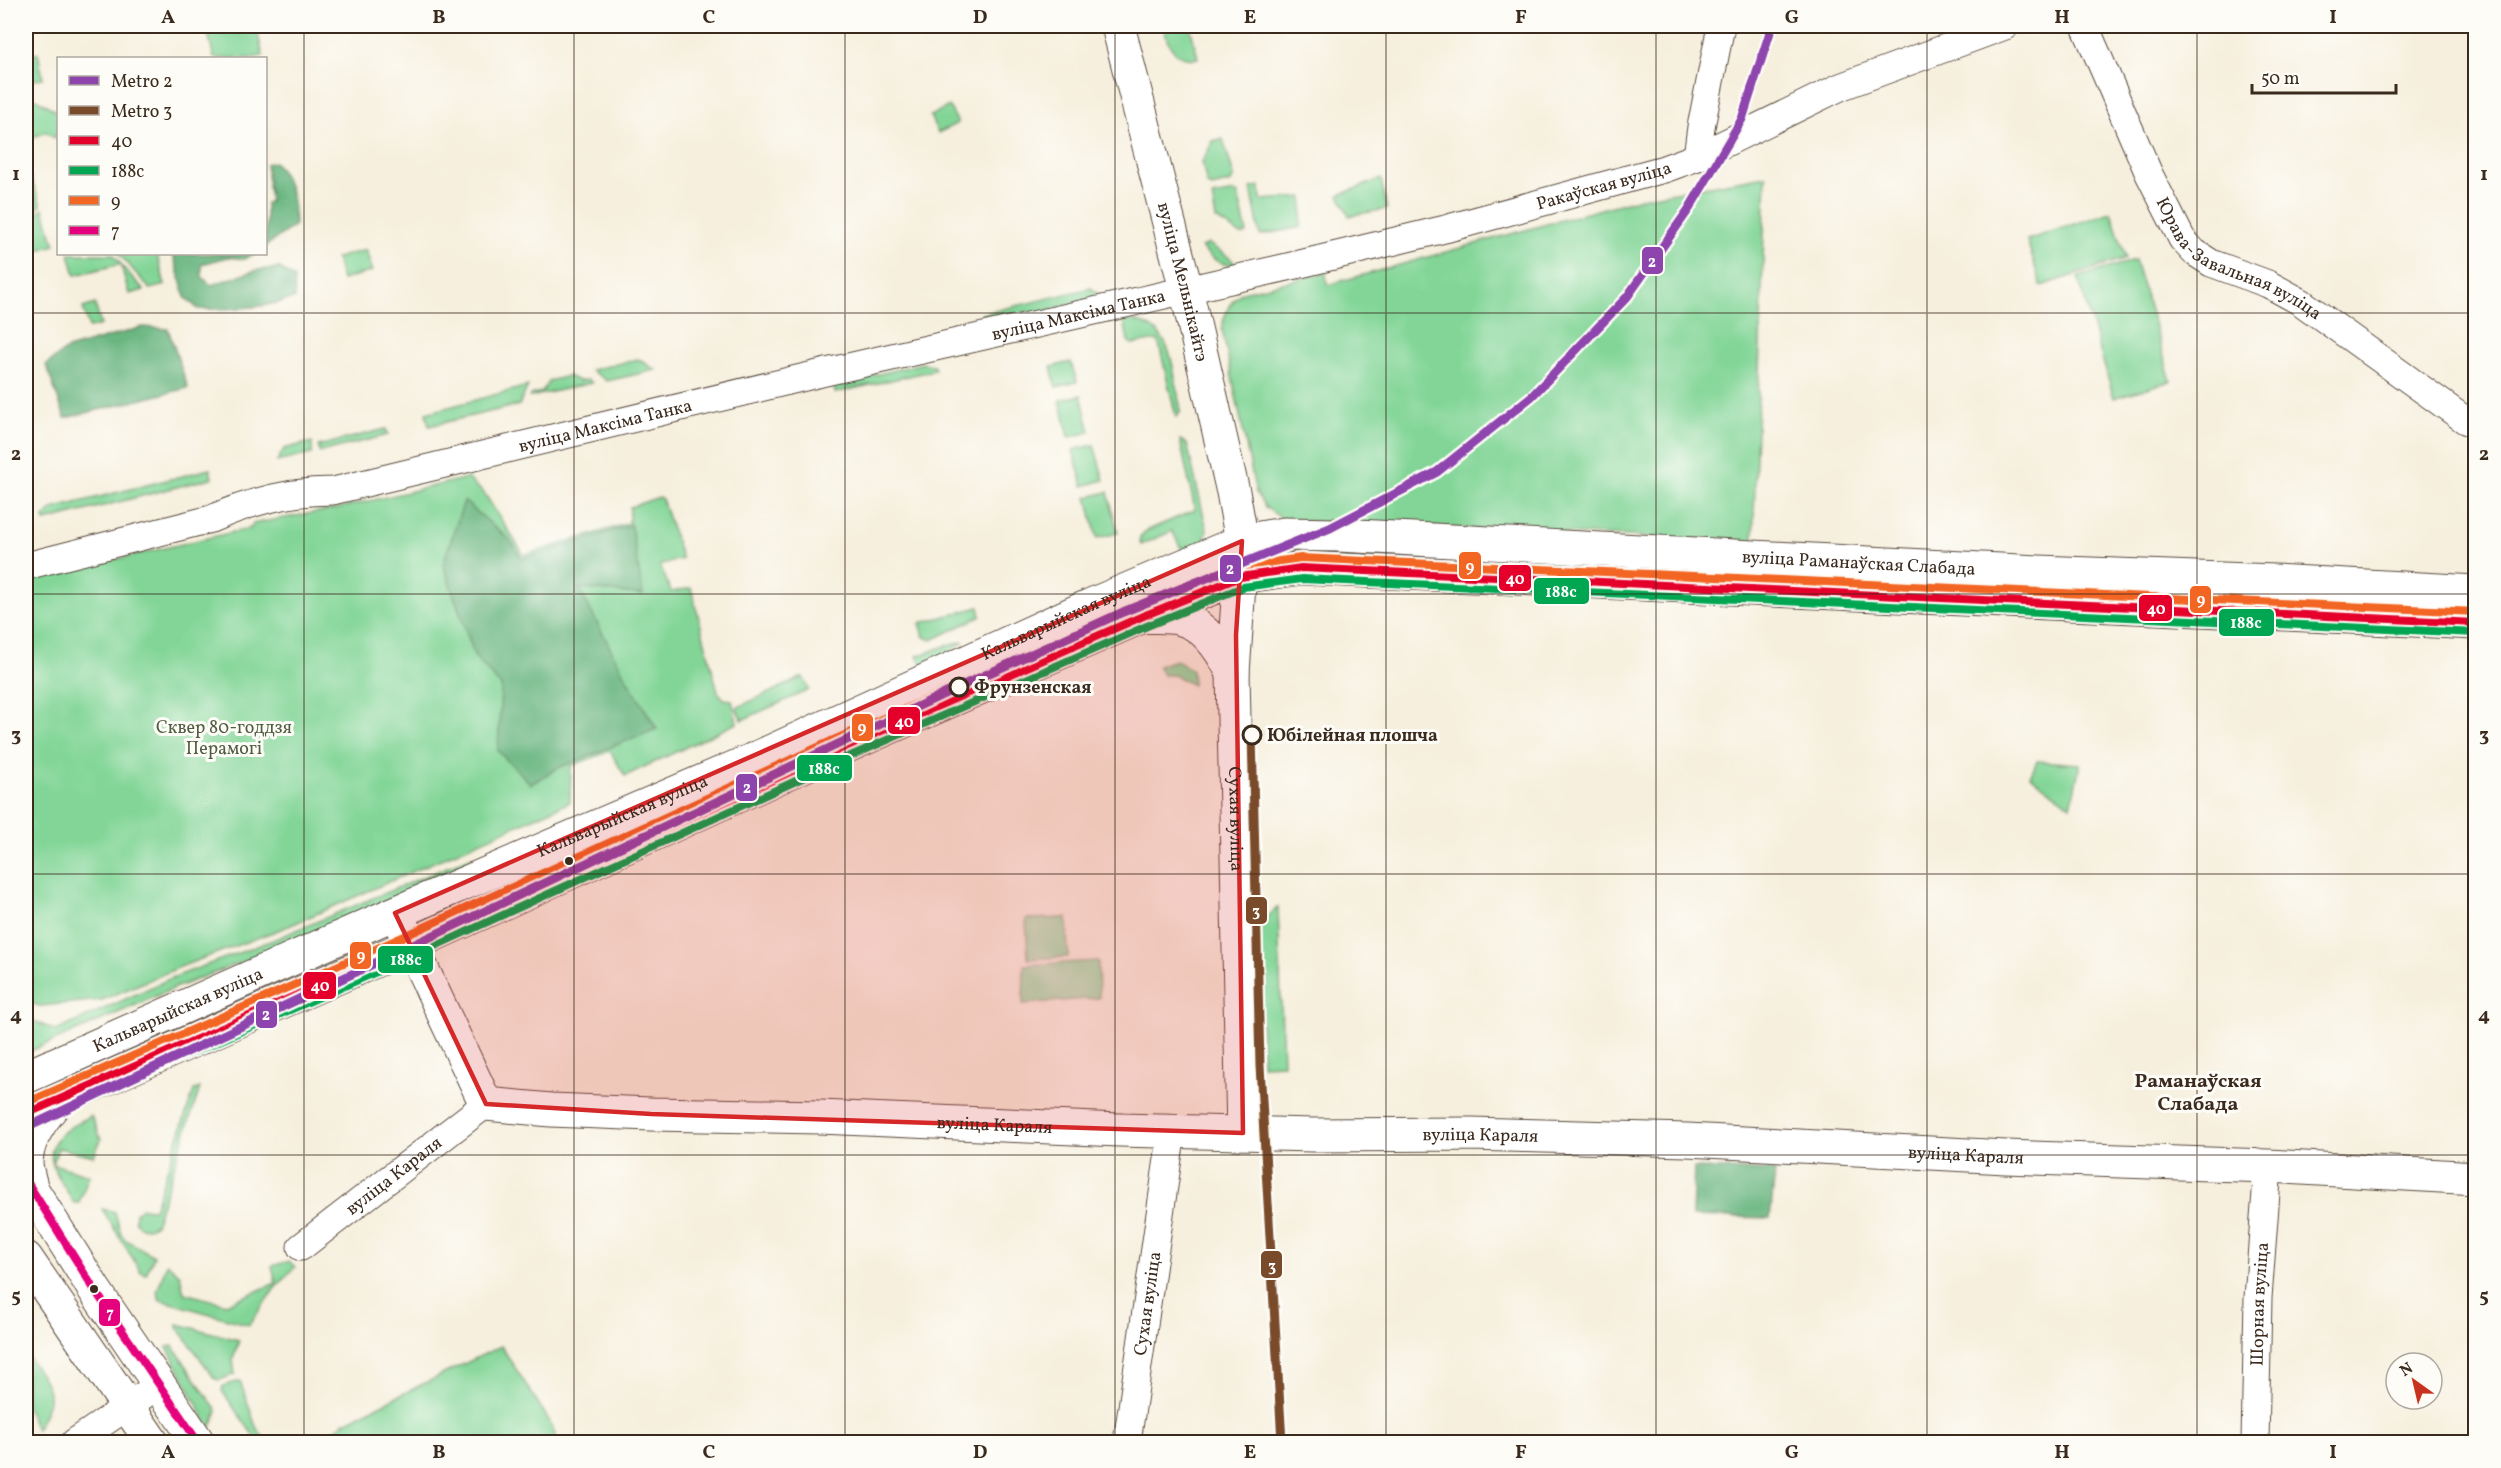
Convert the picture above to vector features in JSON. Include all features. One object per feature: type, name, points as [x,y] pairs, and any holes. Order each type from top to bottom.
[{"type":"main road","name":"вуліца Мельнікайтэ","points":[[1118,26],[1186,290],[1233,492],[1242,541],[1240,576]]},
{"type":"main road","points":[[1233,492],[1243,509],[1255,522],[1284,534]]},
{"type":"main road","name":"вуліца Раманаўская Слабада","points":[[1242,541],[1284,534],[2475,592]]},
{"type":"main road","name":"Кальварыйская вуліца","points":[[26,1077],[395,913],[752,760],[1091,605],[1242,541]]},
{"type":"main road","name":"вуліца Раманаўская Слабада","points":[[1240,576],[1301,567],[2475,623]]},
{"type":"main road","name":"Кальварыйская вуліца","points":[[26,1114],[411,945],[840,749],[1240,576]]},
{"type":"main road","name":"Сухая вуліца","points":[[1240,576],[1233,674],[1243,1133]]},
{"type":"main road","points":[[1143,616],[1179,618],[1196,624],[1215,645],[1233,674]]},
{"type":"main road","points":[[395,913],[486,1104]]},
{"type":"main road","points":[[26,1065],[72,1056]]},
{"type":"main road","points":[[57,1101],[40,1122],[31,1140],[26,1162],[29,1185],[94,1289],[160,1383],[198,1443]]},
{"type":"main road","name":"вуліца Караля","points":[[486,1104],[551,1110],[651,1114],[1172,1131],[1312,1135],[1471,1134],[1687,1140],[2006,1157],[2268,1166],[2475,1178]]},
{"type":"main road","points":[[26,1258],[152,1443]]},
{"type":"street","points":[[1697,157],[1721,26]]},
{"type":"street","name":"Ракаўская вуліца","points":[[1186,290],[1445,229],[1664,169],[1697,157],[1818,97],[1901,63],[2005,26]]},
{"type":"street","name":"Юрава-Завальная вуліца","points":[[2085,26],[2149,174],[2182,238],[2194,252],[2211,263],[2268,284],[2301,302],[2465,420],[2475,424]]},
{"type":"street","name":"вуліца Максіма Танка","points":[[26,566],[211,519],[237,507],[313,491],[333,491],[826,372],[1186,290]]},
{"type":"street","name":"вуліца Караля","points":[[301,1247],[486,1104]]},
{"type":"street","name":"Сухая вуліца","points":[[1127,1443],[1172,1131]]},
{"type":"street","name":"Шорная вуліца","points":[[2255,1443],[2258,1298],[2268,1166]]},
{"type":"street","points":[[75,1443],[160,1383]]},
{"type":"highlighted area","points":[[1242,541],[1236,635],[1243,1133],[651,1114],[486,1104],[395,913]]},
{"type":"green space","points":[[206,26],[256,26],[263,56],[214,57]]},
{"type":"green space","points":[[1163,26],[1190,26],[1198,58],[1190,59],[1173,51]]},
{"type":"green space","points":[[38,53],[43,78],[26,82],[26,57]]},
{"type":"green space","points":[[26,93],[57,111],[57,134],[54,138],[46,132],[26,140]]},
{"type":"green space","points":[[949,106],[958,123],[938,133],[930,116]]},
{"type":"green space","points":[[1223,139],[1234,176],[1231,182],[1212,187],[1207,185],[1202,162],[1213,141]]},
{"type":"green space","points":[[274,162],[288,184],[294,208],[295,225],[267,245],[267,203],[270,202],[267,164]]},
{"type":"green space","points":[[26,173],[30,175],[41,205],[26,221],[26,205],[28,204]]},
{"type":"green space","points":[[1766,176],[1753,542],[1284,520],[1265,507],[1256,493],[1222,329],[1228,308],[1243,292],[1326,273],[1327,285],[1641,198]]},
{"type":"green space","points":[[1381,179],[1387,209],[1349,216],[1339,195]]},
{"type":"green space","points":[[1260,186],[1261,200],[1303,197],[1301,227],[1260,235],[1251,188]]},
{"type":"green space","points":[[1235,192],[1238,194],[1247,233],[1241,235],[1216,219],[1212,196]]},
{"type":"green space","points":[[43,208],[55,245],[26,254],[26,227]]},
{"type":"green space","points":[[2111,212],[2126,258],[2041,286],[2027,240]]},
{"type":"green space","points":[[1209,244],[1230,258],[1236,265],[1221,263],[1212,258],[1201,247]]},
{"type":"green space","points":[[366,250],[372,271],[342,280],[336,258]]},
{"type":"green space","points":[[69,255],[114,255],[121,264],[75,275]]},
{"type":"green space","points":[[120,255],[157,255],[165,285],[150,289]]},
{"type":"green space","points":[[173,255],[252,255],[244,259],[228,257],[202,264],[202,277],[211,285],[257,270],[280,268],[294,278],[295,298],[272,304],[247,308],[198,309],[185,297]]},
{"type":"green space","points":[[2135,260],[2171,381],[2114,398],[2078,277]]},
{"type":"green space","points":[[121,265],[144,290],[129,294]]},
{"type":"green space","points":[[1091,288],[1100,296],[985,328],[982,314]]},
{"type":"green space","points":[[95,304],[101,325],[89,328],[83,308]]},
{"type":"green space","points":[[1124,320],[1141,323],[1162,337],[1172,361],[1180,405],[1180,413],[1176,417],[1158,340],[1132,344],[1128,341]]},
{"type":"green space","points":[[143,327],[168,329],[188,388],[65,418],[46,365],[67,349]]},
{"type":"green space","points":[[638,359],[656,370],[607,381],[591,370]]},
{"type":"green space","points":[[1071,362],[1077,382],[1056,387],[1051,367]]},
{"type":"green space","points":[[923,363],[934,366],[935,370],[835,393],[834,387],[838,384]]},
{"type":"green space","points":[[568,376],[592,383],[530,397],[532,394],[542,392],[549,381]]},
{"type":"green space","points":[[528,386],[519,405],[429,426],[426,413]]},
{"type":"green space","points":[[1081,395],[1090,432],[1069,437],[1060,400]]},
{"type":"green space","points":[[386,429],[388,435],[320,452],[318,446]]},
{"type":"green space","points":[[1180,440],[1187,444],[1207,530],[1203,543],[1184,554],[1172,531],[1141,545],[1140,540],[1141,535],[1146,531],[1195,510]]},
{"type":"green space","points":[[312,442],[312,454],[277,462],[284,449]]},
{"type":"green space","points":[[1094,445],[1104,480],[1083,486],[1073,450]]},
{"type":"green space","points":[[210,469],[212,478],[45,521],[44,518],[52,509]]},
{"type":"green space","name":"Сквер 80-годдзя Перамогі","points":[[467,478],[484,493],[524,555],[629,523],[630,507],[659,497],[662,499],[682,559],[660,565],[671,592],[691,588],[718,692],[724,699],[732,700],[737,723],[625,776],[610,751],[571,766],[570,802],[289,926],[180,967],[102,1000],[40,1006],[26,1002],[26,580],[251,528],[253,524],[335,509]]},
{"type":"green space","points":[[1108,492],[1118,533],[1097,538],[1087,497]]},
{"type":"green space","points":[[464,501],[510,540],[522,559],[631,525],[643,595],[579,588],[626,678],[657,729],[558,768],[531,784],[498,751],[501,686],[475,657],[443,564]]},
{"type":"green space","points":[[979,607],[981,616],[932,640],[924,637],[920,623]]},
{"type":"green space","points":[[964,642],[924,669],[917,656],[954,643]]},
{"type":"green space","points":[[1176,660],[1192,670],[1193,685],[1174,675],[1163,675],[1158,666]]},
{"type":"green space","points":[[803,677],[809,690],[742,720],[736,708]]},
{"type":"green space","points":[[2037,761],[2080,764],[2071,806],[2030,776]]},
{"type":"green space","points":[[471,857],[474,861],[318,933],[177,987],[26,1053],[26,1022],[34,1021],[56,1031],[169,979],[273,940]]},
{"type":"green space","points":[[1278,907],[1283,1064],[1262,1065],[1259,925]]},
{"type":"green space","points":[[1067,918],[1068,957],[1028,959],[1026,919]]},
{"type":"green space","points":[[1098,961],[1099,998],[1023,1004],[1024,965]]},
{"type":"green space","points":[[200,1088],[155,1225],[148,1228],[140,1227],[135,1221],[135,1213],[142,1208],[154,1209],[194,1090]]},
{"type":"green space","points":[[91,1116],[101,1139],[94,1156],[58,1148],[53,1163],[51,1153],[54,1143],[61,1134]]},
{"type":"green space","points":[[53,1164],[89,1175],[79,1203],[74,1203]]},
{"type":"green space","points":[[1694,1168],[1775,1171],[1770,1218],[1692,1216]]},
{"type":"green space","points":[[102,1209],[115,1212],[121,1234],[126,1240],[154,1256],[146,1274],[141,1272]]},
{"type":"green space","points":[[289,1261],[295,1267],[275,1288],[249,1325],[160,1300],[157,1292],[167,1263],[180,1275],[184,1293],[226,1304],[276,1283],[272,1266]]},
{"type":"green space","points":[[178,1324],[239,1340],[233,1359],[235,1374],[220,1380],[215,1379],[177,1326]]},
{"type":"green space","points":[[173,1346],[217,1411],[210,1429],[167,1347]]},
{"type":"green space","points":[[501,1346],[549,1420],[558,1442],[322,1442],[343,1423]]},
{"type":"green space","points":[[26,1354],[45,1382],[49,1397],[48,1406],[36,1429],[26,1407]]},
{"type":"green space","points":[[240,1381],[256,1427],[265,1440],[258,1442],[222,1391],[223,1386]]},
{"type":"metro line","name":"2","points":[[26,1128],[959,687],[1123,612],[1330,528],[1437,472],[1532,396],[1627,297],[1689,209],[1742,119],[1772,26]]},
{"type":"metro line","name":"3","points":[[1252,733],[1260,1066],[1282,1442]]},
{"type":"transit line","name":"9","points":[[26,1103],[407,935],[836,739],[1139,606],[1237,567],[1301,558],[2476,612]]},
{"type":"transit line","name":"40","points":[[26,1114],[411,945],[840,749],[1143,616],[1240,577],[1301,568],[2476,623]]},
{"type":"transit line","name":"188с","points":[[30,1124],[415,955],[844,759],[1147,626],[1243,587],[1302,579],[2476,633]]},
{"type":"transit line","name":"7","points":[[26,1180],[94,1289],[198,1442]]},
{"type":"place","name":"Фрунзенская","points":[[959,687]]},
{"type":"place","name":"Юбілейная плошча","points":[[1252,735]]},
{"type":"district","name":"Раманаўская Слабада","points":[[2198,1092]]}]
